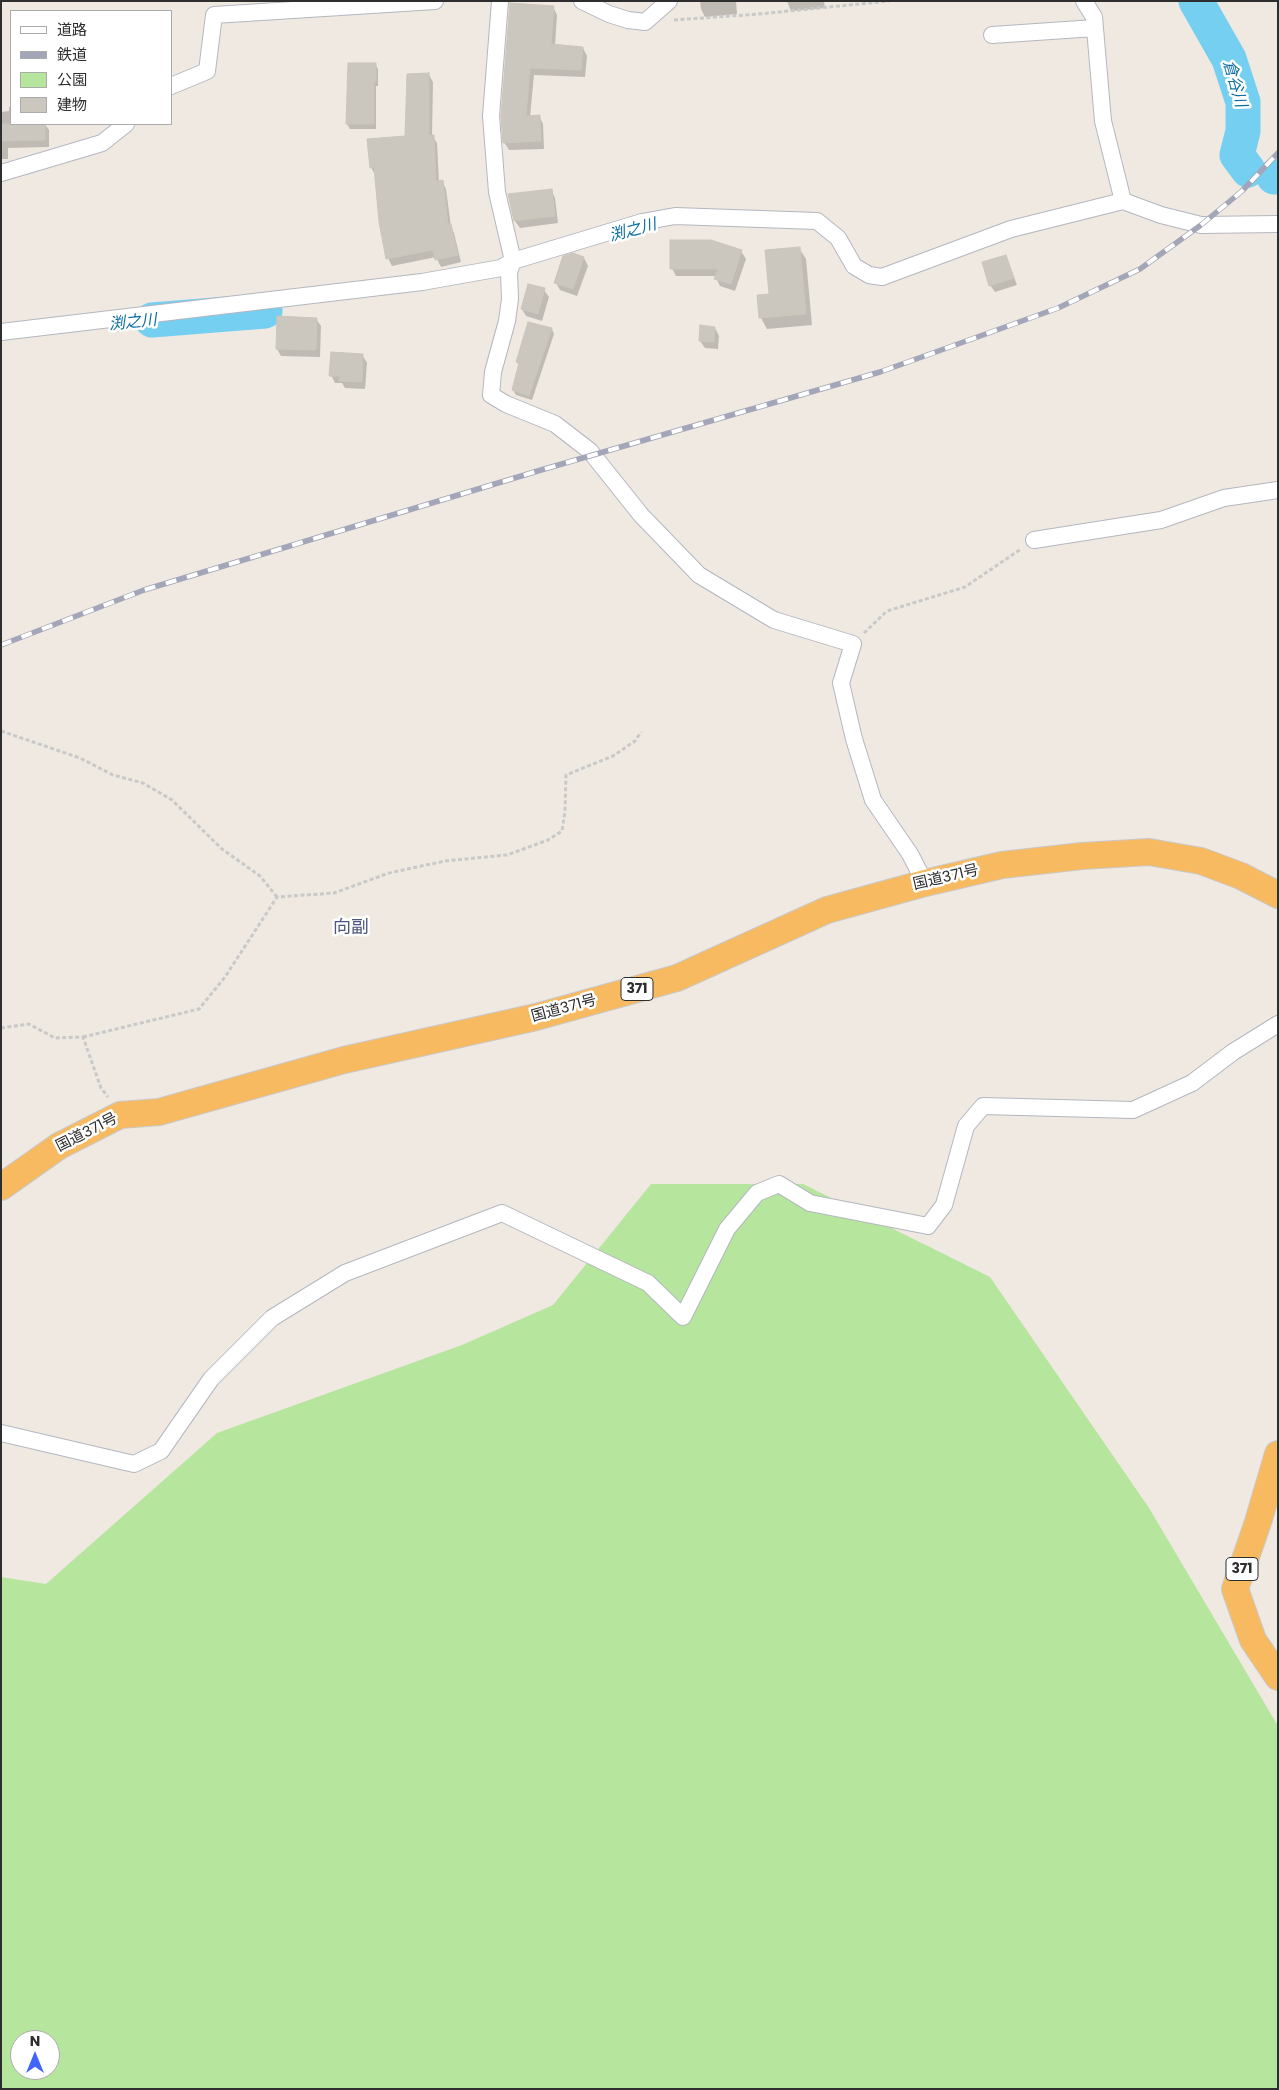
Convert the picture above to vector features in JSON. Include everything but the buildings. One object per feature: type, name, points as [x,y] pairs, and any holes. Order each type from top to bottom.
[{"type":"highway","name":"国道371号","points":[[1,1187],[58,1146],[120,1114],[160,1112],[344,1060],[536,1017],[677,978],[827,910],[925,883],[1002,865],[1082,856],[1149,852],[1201,861],[1241,876],[1278,895]]},
{"type":"highway","name":"371","points":[[1278,1454],[1258,1522],[1235,1589],[1253,1640],[1278,1677]]},
{"type":"street","points":[[172,86],[208,71],[214,15],[435,1]]},
{"type":"street","points":[[500,1],[491,116],[496,192],[513,260],[509,272],[510,299],[507,321],[492,378],[491,395],[506,404],[555,424],[590,451],[641,515],[699,575],[774,620],[853,644],[841,683],[854,740],[874,800],[910,854],[925,883]]},
{"type":"street","points":[[582,1],[609,14],[628,20],[646,22],[669,1]]},
{"type":"street","points":[[1084,1],[1094,17],[1103,121],[1123,201]]},
{"type":"street","points":[[992,35],[1095,28]]},
{"type":"street","points":[[1,173],[102,143],[125,125]]},
{"type":"street","points":[[1,332],[422,282],[501,268],[513,260],[642,222],[675,216],[817,221],[838,238],[854,266],[869,275],[882,277],[1012,229],[1123,201],[1161,215],[1201,226],[1278,224]]},
{"type":"street","points":[[1034,540],[1162,520],[1224,498],[1278,490]]},
{"type":"street","points":[[1,1433],[134,1464],[160,1451],[211,1379],[272,1318],[345,1273],[502,1213],[648,1283],[683,1317],[727,1229],[756,1193],[779,1184],[810,1203],[928,1226],[944,1205],[966,1126],[983,1106],[1133,1110],[1192,1083],[1233,1052],[1278,1024]]},
{"type":"path","points":[[646,22],[759,14],[889,1]]},
{"type":"path","points":[[853,644],[887,611],[965,587],[1034,540]]},
{"type":"path","points":[[1,732],[80,758],[113,775],[143,783],[172,800],[222,849],[260,876],[277,897]]},
{"type":"path","points":[[277,897],[334,893],[389,873],[444,861],[507,855],[548,840],[562,832],[565,811],[566,775],[614,756],[635,741],[641,732]]},
{"type":"path","points":[[1,1028],[30,1024],[55,1038],[83,1037],[200,1009],[225,977],[277,897]]},
{"type":"path","points":[[83,1037],[101,1088],[120,1114]]},
{"type":"green space","points":[[651,1184],[803,1184],[990,1277],[1149,1508],[1278,1726],[1278,2089],[1,2089],[1,1577],[46,1584],[217,1433],[462,1345],[553,1305]]},
{"type":"waterway","name":"倉谷川","points":[[1196,1],[1229,59],[1243,102],[1243,131],[1237,155],[1248,170]]},
{"type":"waterway","name":"倉谷川","points":[[1274,177],[1278,176]]},
{"type":"waterway","name":"渕之川","points":[[152,320],[265,311]]},
{"type":"railway","points":[[1,645],[144,590],[541,470],[880,372],[1058,308],[1140,269],[1201,225],[1242,191],[1278,153]]},
{"type":"district","name":"向副","points":[[351,928]]}]
